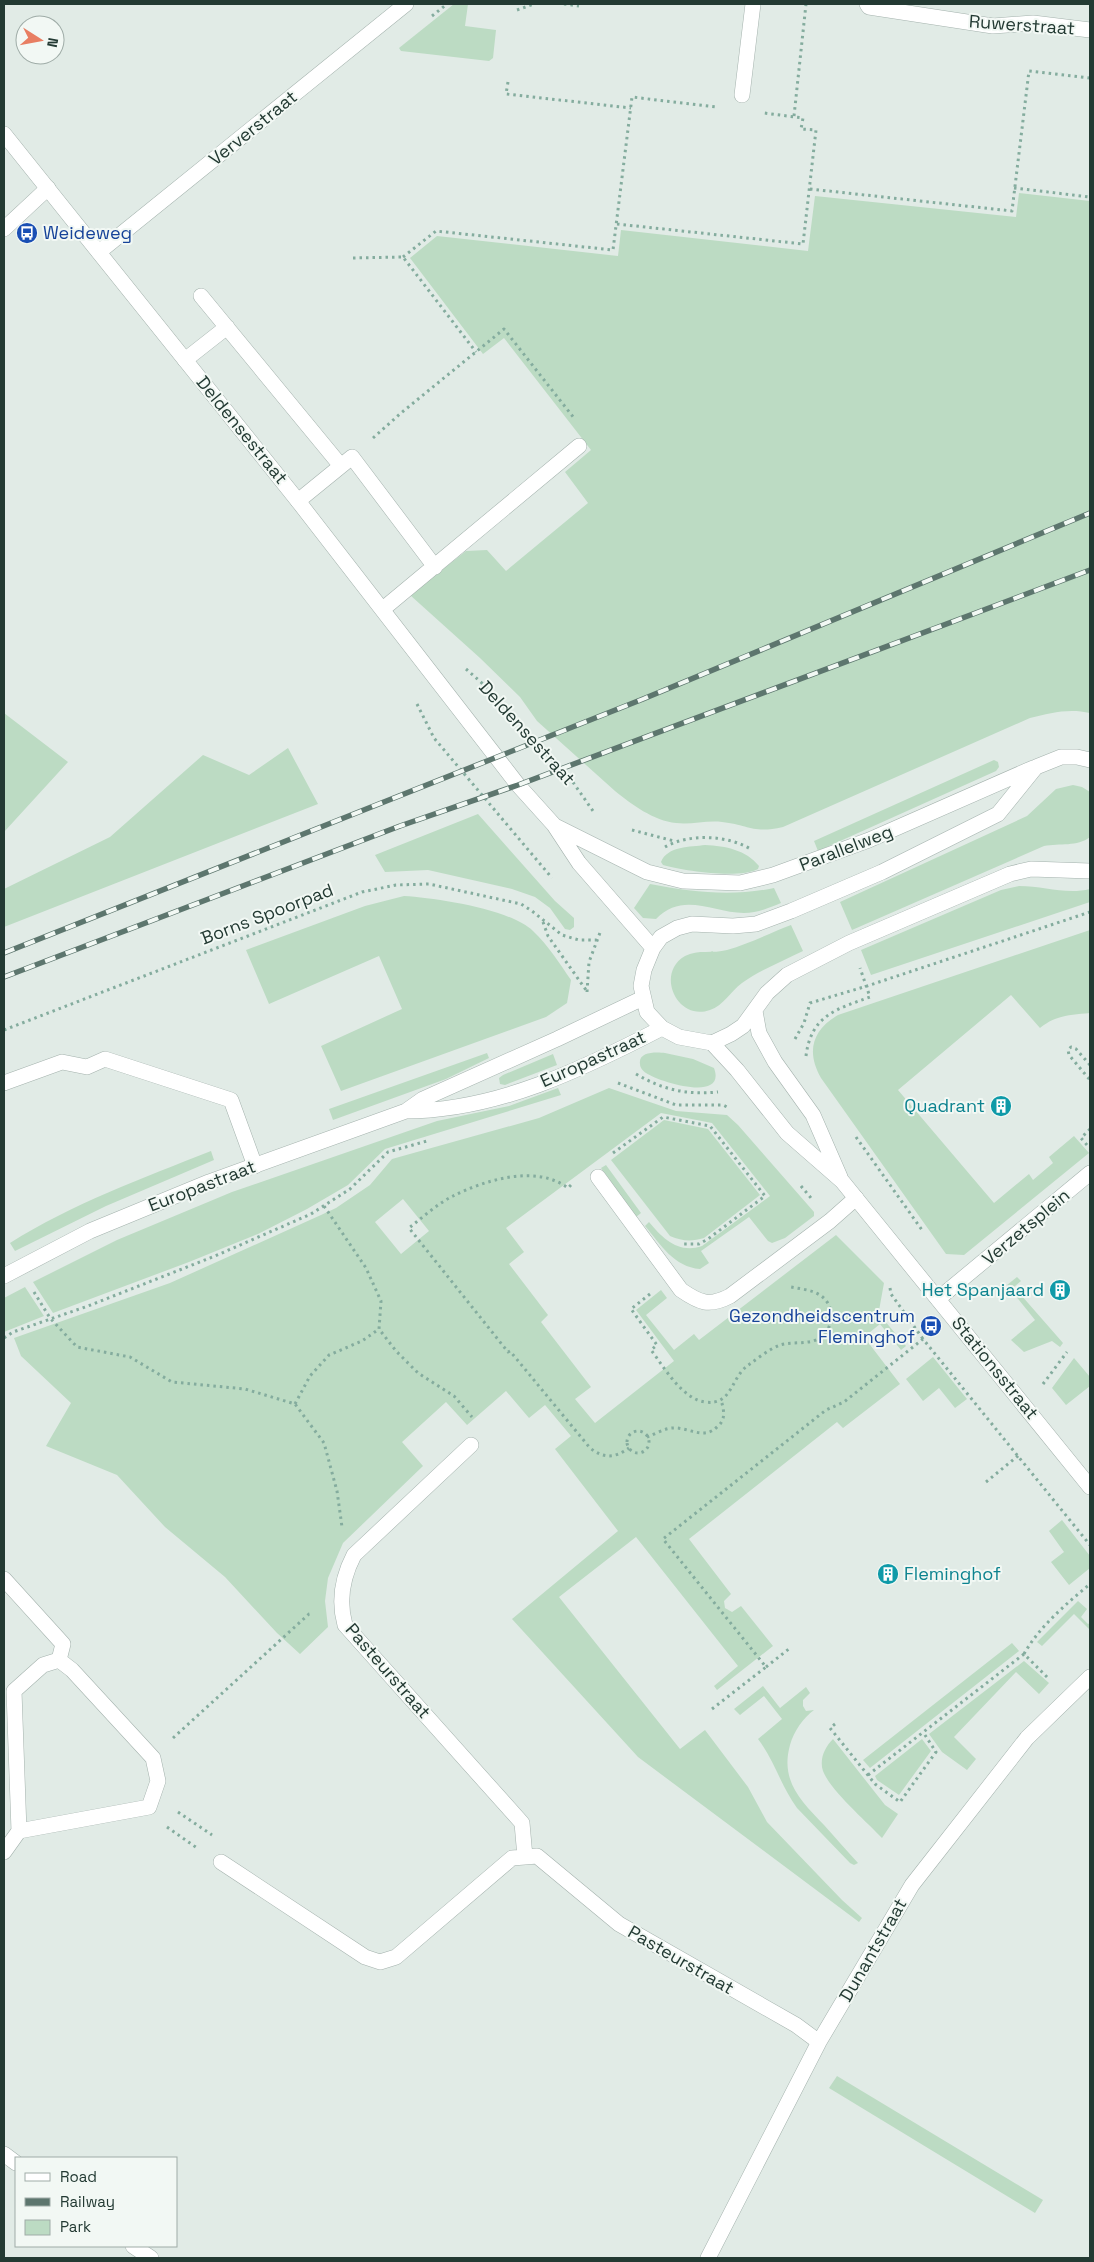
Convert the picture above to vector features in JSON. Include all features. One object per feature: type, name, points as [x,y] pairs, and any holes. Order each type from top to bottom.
[{"type":"street","name":"Ververstraat","points":[[99,252],[406,4]]},
{"type":"street","points":[[741,103],[753,4]]},
{"type":"street","name":"Ruwerstraat","points":[[867,4],[870,7],[993,26],[1033,23],[1090,30]]},
{"type":"street","name":"Deldensestraat","points":[[4,134],[298,501],[518,785],[554,825],[579,863],[653,948]]},
{"type":"street","points":[[4,229],[48,188]]},
{"type":"street","points":[[201,296],[347,462],[435,567]]},
{"type":"street","name":"Deldensestraat","points":[[185,360],[227,327]]},
{"type":"street","points":[[383,609],[579,446]]},
{"type":"street","name":"Deldensestraat","points":[[298,501],[347,462]]},
{"type":"street","name":"Parallelweg","points":[[647,872],[684,881],[740,883],[773,875],[868,840],[1061,757],[1090,760]]},
{"type":"street","points":[[1036,767],[998,814],[882,872],[756,924],[733,926],[692,924],[677,928],[661,937],[653,948],[644,970],[642,986],[647,1012],[662,1028],[679,1037],[712,1043],[743,1026],[767,993],[787,975],[849,943],[1010,874],[1031,869],[1090,871]]},
{"type":"street","name":"Deldensestraat","points":[[554,825],[647,872]]},
{"type":"street","name":"Europastraat","points":[[4,1276],[90,1231],[209,1182],[406,1110],[423,1099],[643,998]]},
{"type":"street","name":"Stationsstraat","points":[[755,1011],[759,1033],[776,1062],[813,1115],[842,1181]]},
{"type":"street","name":"Europastraat","points":[[406,1110],[446,1109],[508,1095],[571,1072],[662,1028]]},
{"type":"street","name":"Stationsstraat","points":[[712,1043],[737,1070],[787,1133],[842,1181],[1090,1487]]},
{"type":"street","points":[[4,1083],[62,1062],[87,1067],[105,1059],[231,1100],[255,1166]]},
{"type":"street","points":[[595,1173],[681,1290],[695,1299],[706,1303],[718,1302],[730,1296],[830,1221],[856,1198]]},
{"type":"street","name":"Verzetsplein","points":[[938,1299],[1090,1173]]},
{"type":"street","name":"Pasteurstraat","points":[[471,1445],[354,1555],[345,1572],[340,1608],[345,1625],[522,1823],[525,1857],[537,1856],[619,1924],[796,2026],[820,2042]]},
{"type":"street","points":[[4,1579],[63,1644],[59,1660]]},
{"type":"street","points":[[19,1831],[151,1801],[158,1781],[153,1758],[72,1670],[59,1660]]},
{"type":"street","points":[[4,1852],[19,1831],[14,1691],[43,1665],[59,1660]]},
{"type":"street","name":"Dunantstraat","points":[[708,2258],[820,2042],[912,1885],[1028,1738],[1090,1677]]},
{"type":"street","points":[[221,1862],[365,1957],[380,1962],[396,1957],[512,1858],[525,1857]]},
{"type":"street","points":[[4,2154],[15,2162]]},
{"type":"street","points":[[134,2247],[151,2258]]},
{"type":"path","points":[[517,10],[534,4]]},
{"type":"path","points":[[564,4],[579,6]]},
{"type":"path","points":[[794,116],[806,4]]},
{"type":"path","points":[[810,190],[1012,211],[1029,71],[1090,78]]},
{"type":"path","points":[[508,82],[506,94],[631,108]]},
{"type":"path","points":[[353,258],[403,258],[436,231],[613,250],[632,97],[741,103],[803,118],[801,129],[816,130],[803,244],[617,224]]},
{"type":"path","points":[[1014,188],[1090,197]]},
{"type":"path","points":[[403,258],[476,352]]},
{"type":"path","points":[[347,462],[401,413],[504,329],[589,438],[579,446]]},
{"type":"path","name":"Deldensestraat","points":[[464,667],[491,691],[535,742],[570,778],[586,804],[598,815]]},
{"type":"path","points":[[630,829],[675,841],[723,839],[736,842],[757,852]]},
{"type":"path","name":"Borns Spoorpad","points":[[4,1030],[211,949],[379,888],[412,883],[469,891],[521,904],[570,939],[596,940]]},
{"type":"path","points":[[776,1062],[785,1053],[798,1034],[810,1003],[1090,912]]},
{"type":"path","name":"Borns Spoorpad","points":[[543,921],[548,936],[587,991]]},
{"type":"path","points":[[800,1094],[817,1081],[810,1070],[806,1056],[809,1041],[817,1026],[830,1012],[870,996],[867,986]]},
{"type":"path","points":[[1090,1065],[1076,1049],[1071,1047],[1068,1050],[1069,1055],[1090,1080]]},
{"type":"path","points":[[614,1082],[676,1105],[724,1105],[732,1109]]},
{"type":"path","points":[[628,1448],[618,1455],[607,1457],[596,1453],[585,1443],[510,1351],[508,1352],[409,1228],[452,1196],[496,1179],[534,1177],[550,1179],[568,1188],[595,1173],[663,1116],[710,1126],[765,1196],[699,1244],[678,1243]]},
{"type":"path","points":[[851,1129],[923,1232]]},
{"type":"path","points":[[1090,1129],[1081,1138],[1090,1150]]},
{"type":"path","points":[[4,1338],[50,1318],[88,1306],[215,1256],[311,1214],[350,1189],[388,1152],[433,1139]]},
{"type":"path","points":[[324,1206],[366,1268],[381,1301],[379,1330],[396,1351],[418,1372],[454,1396],[477,1422],[479,1436],[471,1445]]},
{"type":"path","points":[[672,1276],[630,1309],[657,1345],[651,1350],[684,1391],[700,1401],[721,1400],[728,1396],[740,1372],[747,1366],[780,1345],[818,1340],[824,1335],[831,1321],[831,1312],[824,1297],[814,1292],[786,1286],[770,1267]]},
{"type":"path","points":[[889,1280],[891,1294],[923,1339],[1090,1545]]},
{"type":"path","points":[[50,1318],[77,1347],[130,1356],[172,1382],[245,1389],[295,1404],[324,1443],[337,1491],[343,1535],[354,1555]]},
{"type":"path","points":[[295,1404],[310,1376],[329,1355],[362,1341],[379,1330]]},
{"type":"path","points":[[766,1667],[663,1539],[826,1410],[844,1402],[923,1339]]},
{"type":"path","points":[[1043,1384],[1067,1352]]},
{"type":"path","points":[[647,1437],[674,1428],[697,1433],[711,1432],[722,1422],[724,1410],[721,1400]]},
{"type":"path","points":[[638,1431],[647,1437],[648,1444],[642,1452],[635,1453],[628,1448],[628,1439],[631,1433],[638,1431]]},
{"type":"path","points":[[986,1482],[1019,1456]]},
{"type":"path","points":[[868,1775],[1024,1654],[1033,1638],[1074,1597],[1090,1584]]},
{"type":"path","points":[[153,1758],[309,1614],[340,1608]]},
{"type":"path","points":[[712,1709],[790,1648]]},
{"type":"path","points":[[1024,1654],[1068,1697]]},
{"type":"path","points":[[835,1724],[830,1728],[875,1784],[900,1802],[936,1752],[924,1732]]},
{"type":"path","points":[[151,1801],[212,1835],[221,1862]]},
{"type":"path","points":[[151,1801],[167,1828],[221,1862]]},
{"type":"green space","points":[[454,4],[468,4],[465,26],[496,30],[493,58],[489,61],[401,51],[399,48]]},
{"type":"green space","points":[[1019,193],[1090,201],[1090,713],[1067,711],[1030,718],[783,827],[765,830],[722,822],[668,822],[643,811],[615,791],[537,721],[520,697],[410,595],[466,551],[487,550],[506,571],[588,503],[565,472],[591,450],[504,338],[483,354],[410,258],[437,236],[618,256],[621,230],[808,251],[815,196],[1016,217]]},
{"type":"green space","points":[[4,713],[68,762],[4,832]]},
{"type":"green space","points":[[288,748],[318,804],[4,927],[4,889],[110,837],[203,755],[249,775]]},
{"type":"green space","points":[[994,760],[998,762],[999,767],[996,771],[818,851],[814,841]]},
{"type":"green space","points":[[1073,785],[1082,787],[1090,792],[1090,837],[1080,842],[1044,846],[852,930],[840,902],[1027,816],[1056,789]]},
{"type":"green space","points":[[478,814],[555,901],[574,918],[574,927],[570,930],[565,929],[550,908],[535,897],[512,889],[428,870],[385,872],[375,855]]},
{"type":"green space","points":[[705,845],[720,846],[742,853],[759,866],[758,869],[749,872],[725,874],[697,872],[663,865],[661,862],[668,853],[674,850]]},
{"type":"green space","points":[[650,884],[727,893],[774,888],[781,903],[749,913],[688,905],[677,906],[666,911],[656,919],[643,918],[634,908]]},
{"type":"green space","points":[[1019,886],[1064,891],[1090,889],[1090,902],[871,975],[861,950],[1001,890]]},
{"type":"green space","points":[[404,896],[435,899],[472,906],[522,923],[544,942],[571,980],[567,1003],[546,1017],[341,1091],[321,1046],[402,1009],[379,956],[269,1004],[246,950],[365,906]]},
{"type":"green space","points":[[791,925],[803,951],[749,978],[715,1008],[698,1012],[688,1009],[680,1003],[674,994],[671,984],[672,973],[676,964],[685,956],[695,953],[727,950]]},
{"type":"green space","points":[[1090,930],[1090,1013],[1058,1018],[1040,1028],[1011,995],[898,1090],[994,1203],[1029,1174],[1033,1180],[1053,1163],[1049,1157],[1074,1136],[1089,1153],[964,1255],[946,1254],[821,1078],[816,1068],[813,1051],[817,1035],[829,1021],[838,1015]]},
{"type":"green space","points":[[487,1053],[489,1058],[446,1079],[333,1120],[329,1109]]},
{"type":"green space","points":[[653,1053],[665,1053],[693,1059],[714,1068],[715,1079],[711,1085],[690,1087],[653,1077],[642,1069],[640,1060],[642,1057]]},
{"type":"green space","points":[[553,1054],[557,1065],[505,1085],[500,1084],[499,1078],[503,1075]]},
{"type":"green space","points":[[558,1088],[561,1095],[385,1149],[348,1185],[258,1234],[53,1313],[33,1282],[117,1240],[232,1192],[437,1121],[509,1106]]},
{"type":"green space","points":[[609,1088],[676,1111],[727,1115],[738,1125],[814,1212],[814,1216],[785,1238],[772,1243],[768,1241],[749,1217],[701,1251],[709,1263],[700,1269],[675,1260],[645,1226],[649,1222],[672,1243],[686,1248],[694,1248],[702,1246],[770,1196],[712,1123],[661,1113],[506,1228],[524,1252],[509,1264],[548,1315],[541,1322],[591,1387],[575,1399],[595,1423],[674,1361],[636,1310],[661,1290],[667,1298],[646,1315],[674,1350],[694,1334],[699,1340],[836,1235],[884,1283],[878,1316],[884,1320],[906,1346],[901,1350],[880,1324],[864,1337],[900,1384],[843,1428],[837,1422],[689,1539],[731,1594],[724,1601],[725,1608],[732,1612],[741,1606],[773,1646],[717,1690],[714,1686],[738,1666],[636,1537],[559,1597],[680,1749],[705,1730],[748,1787],[767,1822],[842,1900],[862,1918],[859,1922],[638,1757],[512,1619],[618,1531],[555,1449],[571,1436],[545,1405],[529,1418],[506,1391],[467,1425],[446,1402],[402,1442],[423,1466],[343,1543],[328,1578],[325,1601],[328,1627],[300,1654],[277,1633],[225,1577],[165,1527],[117,1475],[46,1446],[71,1403],[21,1356],[14,1338],[170,1283],[336,1208],[370,1185],[392,1159],[539,1118]],"holes":[[[403,1199],[429,1231],[401,1254],[375,1222]]]},
{"type":"green space","points":[[664,1120],[708,1129],[760,1195],[704,1238],[687,1240],[670,1236],[611,1160]]},
{"type":"green space","points":[[211,1151],[214,1160],[106,1206],[15,1251],[10,1243],[83,1204]]},
{"type":"green space","points":[[606,1165],[641,1213],[636,1217],[601,1168]]},
{"type":"green space","points":[[1017,1277],[1021,1281],[1014,1287],[1063,1343],[1060,1347],[1052,1341],[1024,1352],[1011,1340],[1035,1320],[1007,1285]]},
{"type":"green space","points":[[25,1287],[44,1316],[4,1332],[4,1298]]},
{"type":"green space","points":[[933,1357],[967,1399],[955,1408],[939,1388],[923,1401],[906,1379]]},
{"type":"green space","points":[[1074,1358],[1090,1377],[1090,1386],[1066,1405],[1052,1388]]},
{"type":"green space","points":[[1062,1520],[1090,1556],[1090,1568],[1069,1585],[1051,1562],[1064,1552],[1049,1531]]},
{"type":"green space","points":[[1078,1601],[1087,1609],[1081,1617],[1088,1624],[1090,1623],[1090,1630],[1074,1614],[1042,1646],[1037,1642]]},
{"type":"green space","points":[[1012,1643],[1019,1651],[870,1768],[863,1760]]},
{"type":"green space","points":[[1024,1661],[1049,1683],[1039,1694],[1016,1672],[954,1737],[976,1759],[967,1770],[942,1752],[929,1734]]},
{"type":"green space","points":[[763,1686],[780,1708],[806,1687],[810,1693],[803,1700],[803,1706],[806,1711],[814,1710],[799,1725],[790,1745],[788,1769],[790,1780],[800,1799],[858,1863],[854,1865],[850,1863],[797,1808],[786,1791],[769,1756],[758,1739],[782,1719],[764,1696],[740,1715],[734,1709]]},
{"type":"green space","points":[[833,1739],[885,1805],[898,1814],[882,1838],[833,1787],[823,1771],[822,1762],[824,1754]]},
{"type":"green space","points":[[922,1739],[931,1751],[899,1795],[877,1780],[875,1776]]},
{"type":"green space","points":[[837,2076],[1043,2200],[1035,2213],[829,2088]]},
{"type":"railway","points":[[4,953],[643,699],[1090,513]]},
{"type":"railway","points":[[4,977],[400,826],[518,785],[1090,570]]},
{"type":"place","name":"Weideweg","points":[[27,233]]},
{"type":"place","name":"Quadrant","points":[[1001,1106]]},
{"type":"place","name":"Het Spanjaard","points":[[1060,1290]]},
{"type":"place","name":"Gezondheidscentrum Fleminghof","points":[[931,1326]]},
{"type":"place","name":"Fleminghof","points":[[888,1574]]}]
